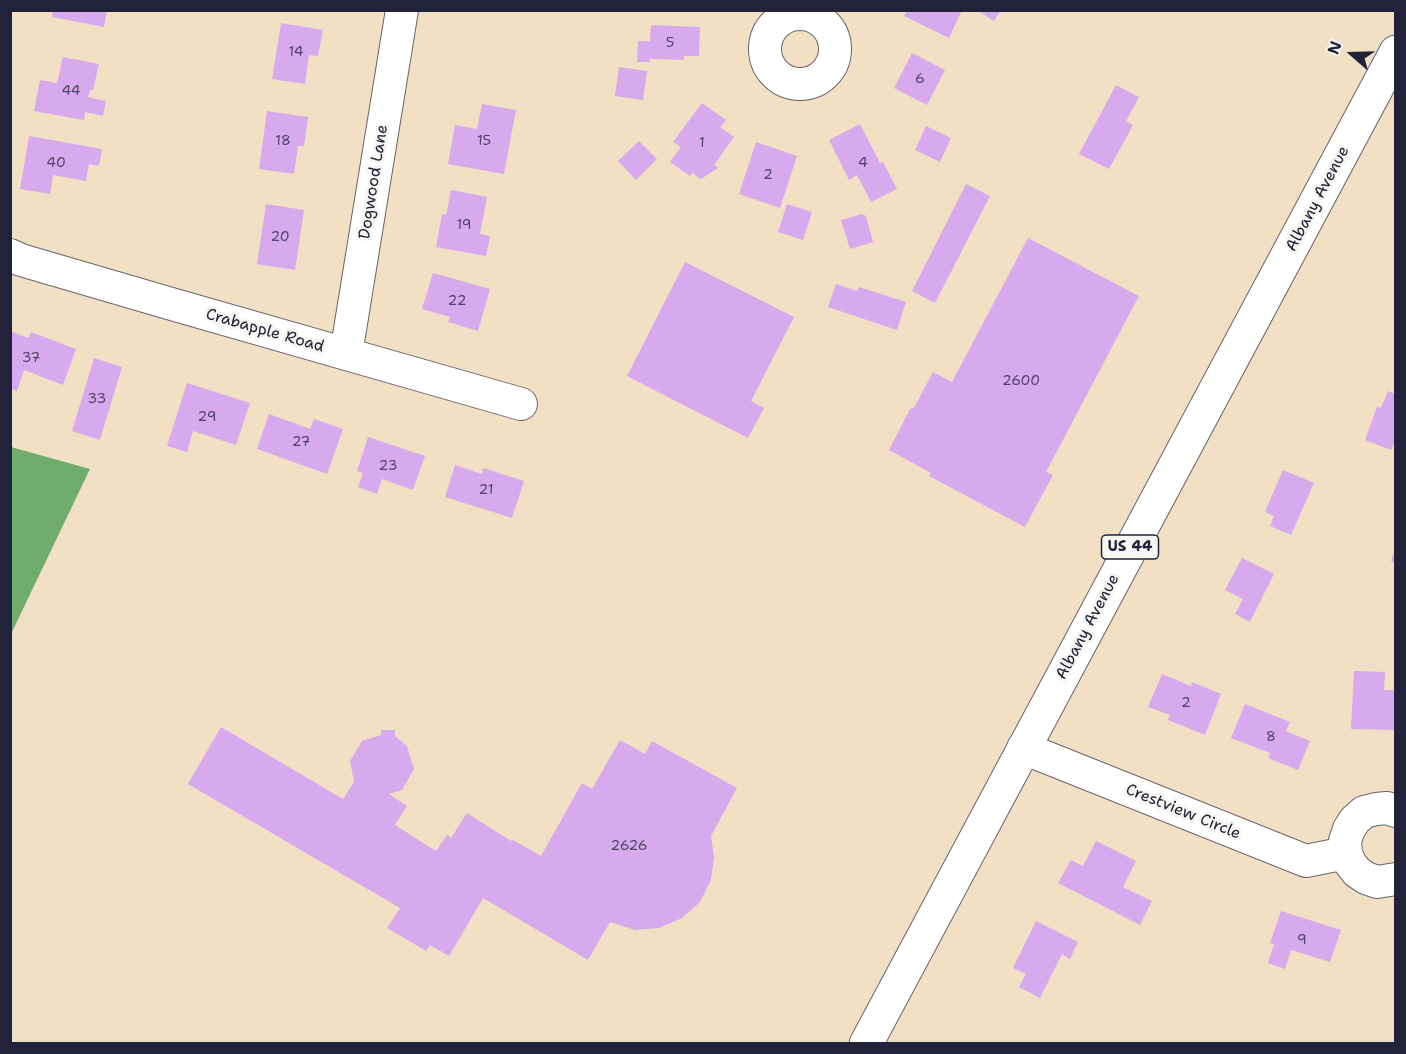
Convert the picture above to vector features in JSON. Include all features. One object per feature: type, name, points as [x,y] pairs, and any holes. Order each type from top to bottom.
[{"type":"highway","name":"Albany Avenue","points":[[866,1044],[1336,167],[1395,52]]},
{"type":"street","name":"Dogwood Lane","points":[[346,354],[402,10]]},
{"type":"street","name":"Crabapple Road","points":[[10,255],[164,302],[521,404]]},
{"type":"street","name":"Crestview Circle","points":[[1023,748],[1306,861],[1346,853]]},
{"type":"street","points":[[1395,811],[1376,808],[1365,812],[1355,820],[1345,841],[1346,853],[1357,872],[1377,882],[1395,879]]},
{"type":"green space","points":[[10,447],[90,469],[11,634]]},
{"type":"building","points":[[53,10],[107,10],[104,27],[52,17]]},
{"type":"building","points":[[907,10],[962,10],[949,38],[904,16]]},
{"type":"building","points":[[977,10],[1001,10],[994,21]]},
{"type":"building","points":[[281,23],[323,30],[318,56],[309,55],[305,84],[272,79]]},
{"type":"building","points":[[651,25],[700,27],[699,56],[684,56],[684,60],[650,59],[650,62],[637,62],[638,41],[650,41]]},
{"type":"building","points":[[912,53],[945,70],[927,105],[894,88]]},
{"type":"building","points":[[63,57],[99,64],[93,90],[90,90],[88,97],[106,101],[103,116],[85,112],[84,120],[34,111],[40,80],[57,83]]},
{"type":"building","points":[[619,67],[647,71],[643,100],[615,96]]},
{"type":"building","points":[[1116,85],[1139,97],[1126,121],[1133,125],[1109,169],[1079,154]]},
{"type":"building","points":[[702,103],[726,120],[720,127],[734,137],[714,165],[718,168],[701,179],[692,173],[690,176],[670,162],[681,147],[673,142]]},
{"type":"building","points":[[482,104],[516,110],[504,174],[448,164],[455,125],[477,129]]},
{"type":"building","points":[[267,111],[308,117],[304,146],[298,146],[294,174],[259,169]]},
{"type":"building","points":[[860,124],[880,163],[883,162],[897,189],[871,202],[857,175],[849,180],[829,140]]},
{"type":"building","points":[[926,126],[951,138],[940,162],[915,150]]},
{"type":"building","points":[[29,136],[102,149],[99,166],[89,164],[86,181],[53,175],[50,194],[20,189]]},
{"type":"building","points":[[639,141],[657,159],[636,180],[618,161]]},
{"type":"building","points":[[756,142],[797,156],[780,208],[739,194]]},
{"type":"building","points":[[966,184],[990,196],[935,303],[912,291]]},
{"type":"building","points":[[451,190],[487,197],[480,234],[490,236],[486,256],[436,247],[442,214],[446,215]]},
{"type":"building","points":[[266,204],[304,210],[295,270],[257,264]]},
{"type":"building","points":[[787,204],[812,212],[803,240],[778,232]]},
{"type":"building","points":[[862,214],[866,216],[873,242],[850,249],[841,220]]},
{"type":"building","points":[[1028,238],[1139,296],[1046,472],[1053,475],[1025,527],[929,476],[931,473],[889,450],[910,409],[914,408],[933,372],[952,382]]},
{"type":"building","points":[[685,262],[794,317],[751,401],[764,408],[748,438],[627,376]]},
{"type":"building","points":[[433,273],[490,289],[478,331],[448,322],[450,317],[422,309]]},
{"type":"building","points":[[836,284],[857,291],[859,287],[906,302],[897,330],[828,307]]},
{"type":"building","points":[[10,331],[28,338],[31,332],[76,349],[63,385],[24,370],[17,391],[10,388]]},
{"type":"building","points":[[94,358],[122,367],[100,440],[72,431]]},
{"type":"building","points":[[187,383],[250,403],[236,445],[193,431],[187,452],[167,446]]},
{"type":"building","points":[[1388,391],[1396,394],[1396,438],[1391,450],[1365,440],[1377,407],[1381,408]]},
{"type":"building","points":[[269,414],[310,429],[314,419],[343,429],[327,474],[257,449]]},
{"type":"building","points":[[368,437],[425,456],[413,490],[382,479],[377,494],[358,487],[363,473],[357,471]]},
{"type":"building","points":[[455,465],[482,474],[483,468],[524,481],[512,518],[445,497]]},
{"type":"building","points":[[1283,470],[1314,483],[1291,535],[1270,526],[1274,516],[1265,512]]},
{"type":"building","points":[[1396,549],[1396,563],[1391,561]]},
{"type":"building","points":[[1242,558],[1274,574],[1250,622],[1235,614],[1243,599],[1225,590]]},
{"type":"building","points":[[1354,671],[1385,672],[1384,690],[1396,690],[1396,730],[1351,729]]},
{"type":"building","points":[[1162,674],[1191,686],[1192,682],[1221,694],[1205,735],[1168,720],[1170,715],[1148,707]]},
{"type":"building","points":[[1245,704],[1290,722],[1286,731],[1310,741],[1298,770],[1268,758],[1270,753],[1231,738]]},
{"type":"building","points":[[221,727],[343,799],[354,782],[350,761],[362,741],[381,735],[381,730],[395,730],[395,736],[407,746],[414,769],[402,790],[389,794],[407,806],[395,825],[436,851],[447,835],[451,838],[467,813],[511,841],[541,856],[582,783],[592,789],[620,740],[645,754],[652,741],[737,788],[711,836],[714,857],[711,880],[700,902],[682,918],[659,928],[635,930],[610,922],[588,960],[483,898],[449,956],[430,945],[426,951],[387,928],[400,908],[188,784]]},
{"type":"building","points":[[1096,841],[1136,861],[1123,887],[1152,901],[1140,925],[1058,883],[1071,860],[1083,866]]},
{"type":"building","points":[[1281,911],[1341,930],[1330,962],[1291,950],[1285,969],[1268,963],[1274,944],[1270,943]]},
{"type":"building","points":[[1036,921],[1078,942],[1070,959],[1062,954],[1040,998],[1019,987],[1026,974],[1013,968]]}]
